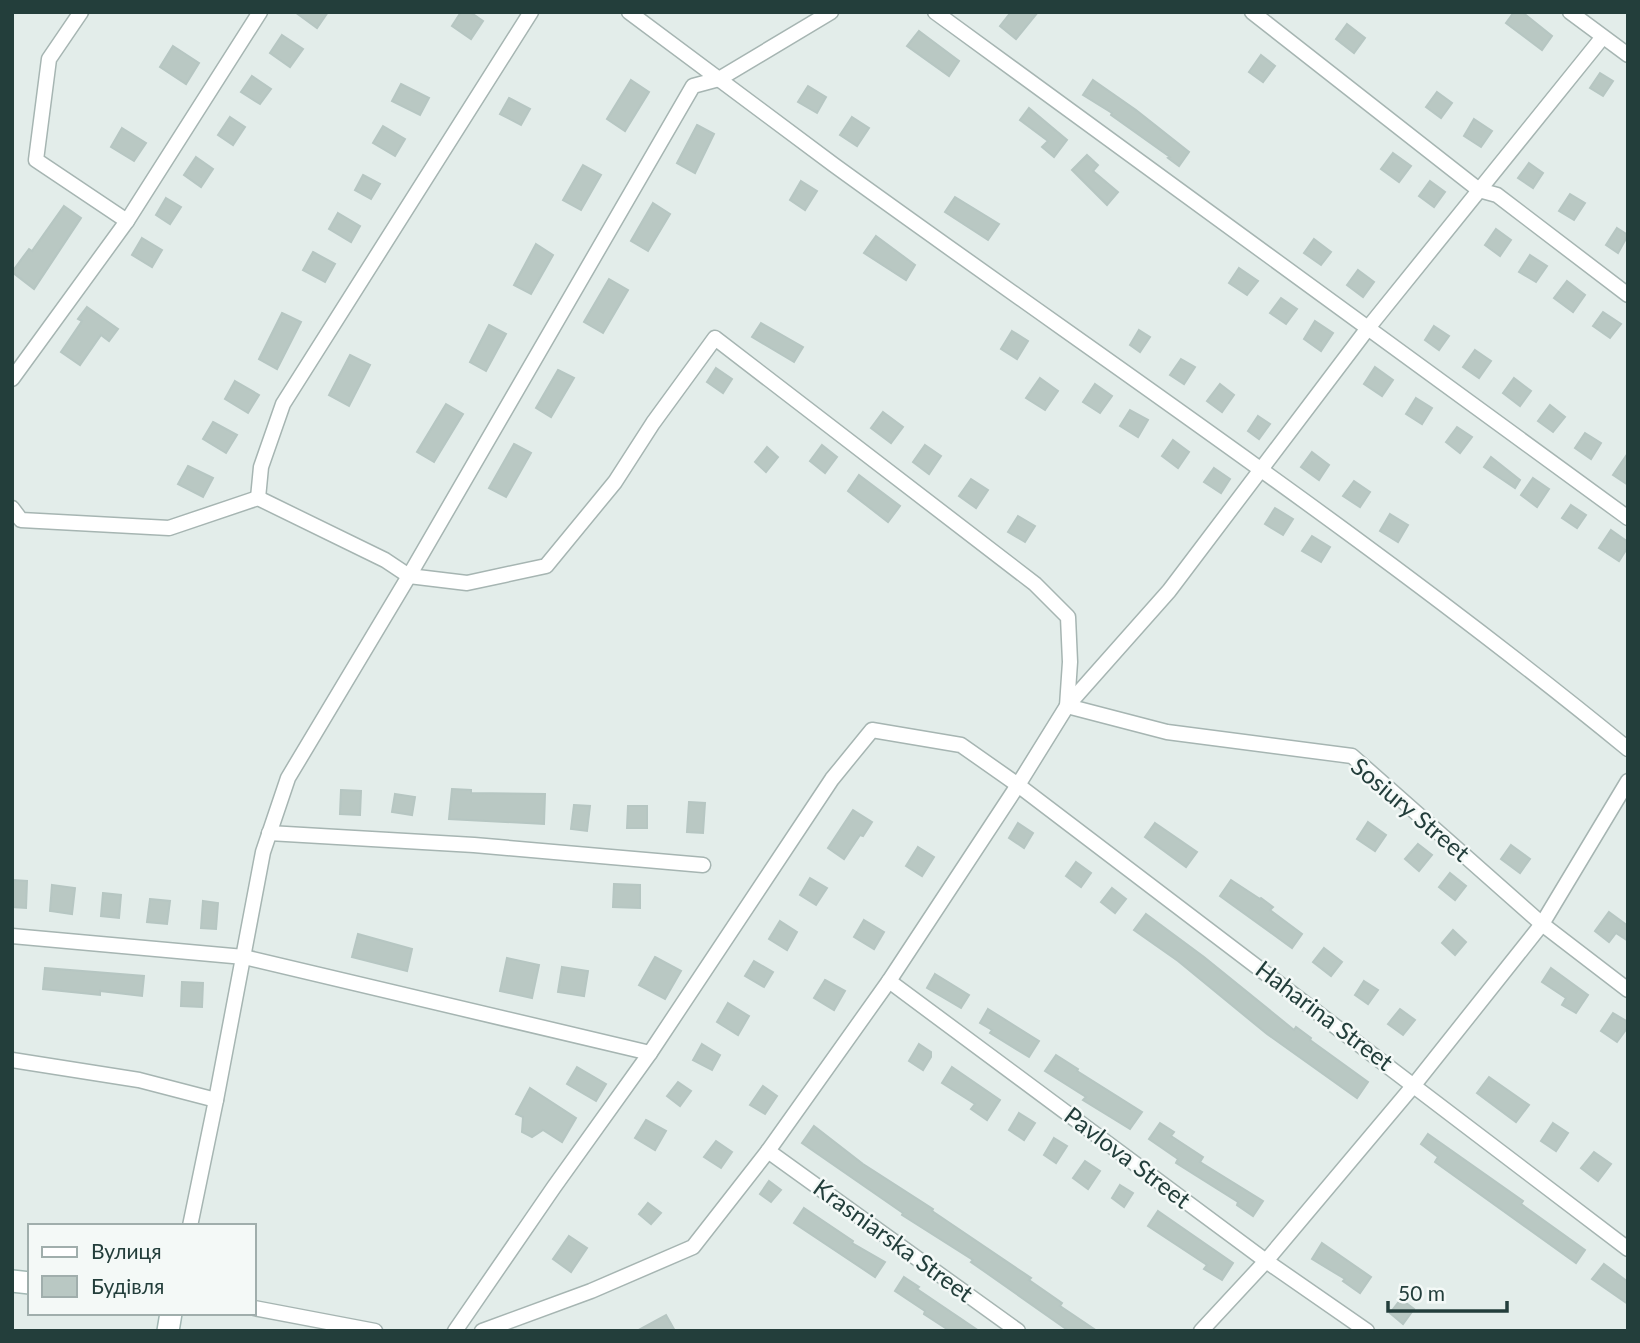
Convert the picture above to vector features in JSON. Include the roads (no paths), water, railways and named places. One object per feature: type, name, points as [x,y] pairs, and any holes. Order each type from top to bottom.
[{"type":"street","points":[[80,12],[49,59],[36,160],[127,221]]},
{"type":"street","points":[[12,379],[127,221],[260,12]]},
{"type":"street","points":[[258,498],[261,467],[283,404],[531,12]]},
{"type":"street","points":[[629,12],[835,165],[1261,468],[1530,668],[1628,749]]},
{"type":"street","points":[[190,1224],[263,852],[288,778],[409,576],[693,86],[719,79],[831,12]]},
{"type":"street","points":[[934,12],[1628,518]]},
{"type":"street","points":[[1252,12],[1479,190],[1497,195],[1628,295]]},
{"type":"street","points":[[1570,12],[1628,55]]},
{"type":"street","points":[[482,1331],[591,1291],[693,1247],[768,1151],[889,981],[1067,706],[1170,591],[1368,328],[1602,38]]},
{"type":"street","points":[[12,508],[21,520],[169,528],[258,498],[385,561],[409,576],[467,583],[546,566],[615,482],[653,423],[715,338],[1035,584],[1069,617],[1067,706]]},
{"type":"street","name":"Sosiury Street","points":[[1067,706],[1167,732],[1352,756],[1542,924],[1628,990]]},
{"type":"street","name":"Haharina Street","points":[[650,1053],[832,779],[872,730],[961,745],[1018,785],[1628,1249]]},
{"type":"street","points":[[1201,1331],[1266,1261],[1414,1085],[1542,924],[1628,781]]},
{"type":"street","points":[[269,833],[474,845],[703,865]]},
{"type":"street","points":[[12,936],[244,957],[650,1053],[455,1331]]},
{"type":"street","name":"Pavlova Street","points":[[889,981],[1266,1261],[1367,1331]]},
{"type":"street","points":[[12,1060],[139,1080],[216,1100]]},
{"type":"street","name":"Krasniarska Street","points":[[768,1151],[1018,1331]]},
{"type":"street","points":[[256,1308],[375,1331]]}]
